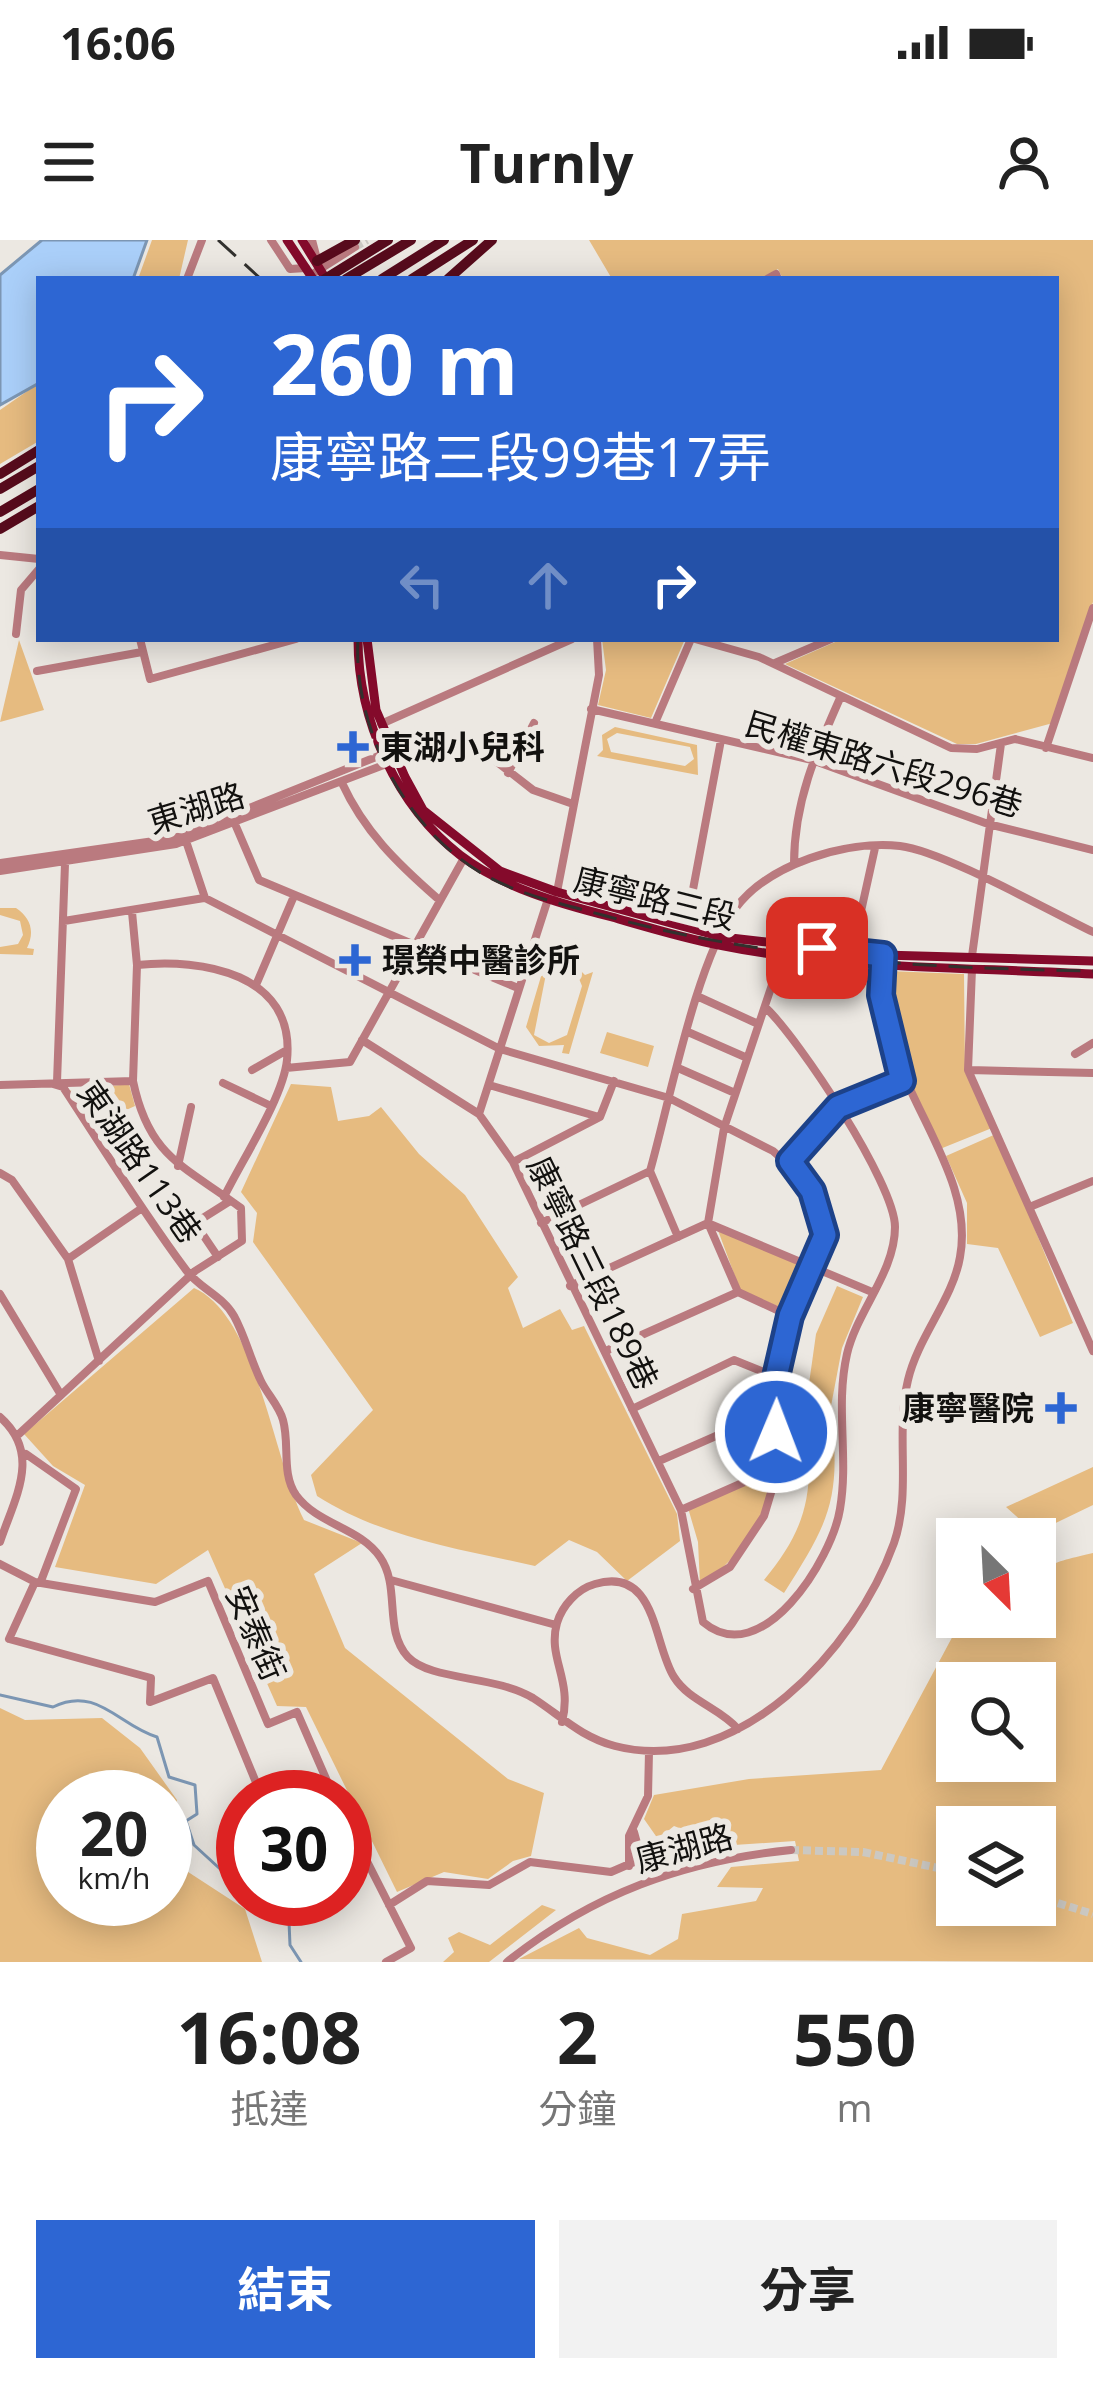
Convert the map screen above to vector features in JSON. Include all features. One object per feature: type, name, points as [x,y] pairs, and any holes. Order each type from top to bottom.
[{"type":"highway","points":[[317,273],[388,240]]},
{"type":"highway","points":[[351,276],[411,240]]},
{"type":"highway","points":[[387,276],[445,240]]},
{"type":"highway","points":[[417,276],[473,240]]},
{"type":"highway","points":[[451,276],[491,240]]},
{"type":"highway","points":[[317,273],[353,242]]},
{"type":"highway","points":[[0,472],[36,450]]},
{"type":"highway","points":[[0,489],[36,468]]},
{"type":"highway","points":[[0,512],[36,491]]},
{"type":"highway","points":[[0,530],[36,508]]},
{"type":"main road","points":[[287,240],[317,273]]},
{"type":"main road","points":[[302,240],[317,273]]},
{"type":"main road","name":"康寧路三段","points":[[363,642],[391,757],[423,809],[458,843],[500,871],[553,896],[720,941],[852,952],[882,960]]},
{"type":"main road","name":"康寧路三段","points":[[363,642],[363,690],[412,807],[464,858],[553,896],[782,955],[1093,961]]},
{"type":"main road","name":"康寧路三段","points":[[972,962],[1093,974]]},
{"type":"street","points":[[188,276],[202,240]]},
{"type":"street","points":[[272,240],[290,269],[317,273],[312,240]]},
{"type":"street","points":[[0,555],[36,559]]},
{"type":"street","points":[[16,634],[21,590],[36,572]]},
{"type":"street","points":[[1046,748],[1093,608]]},
{"type":"street","points":[[140,642],[150,679],[285,642]]},
{"type":"street","points":[[381,724],[565,642]]},
{"type":"street","points":[[479,1114],[553,896],[599,675],[597,642]]},
{"type":"street","points":[[656,723],[692,642]]},
{"type":"street","points":[[703,642],[774,664],[951,748],[1015,739],[1093,758]]},
{"type":"street","points":[[774,664],[824,642]]},
{"type":"street","points":[[37,671],[142,652]]},
{"type":"street","points":[[794,864],[794,820],[812,760],[842,696]]},
{"type":"street","name":"民權東路六段296巷","points":[[591,709],[812,760],[988,824],[1093,850]]},
{"type":"street","points":[[508,773],[534,723]]},
{"type":"street","points":[[686,929],[721,740]]},
{"type":"street","points":[[1001,744],[972,962],[968,1070],[1093,1351]]},
{"type":"street","points":[[479,748],[533,790],[574,804]]},
{"type":"street","name":"東湖路","points":[[0,867],[64,864],[235,824],[342,782],[391,757]]},
{"type":"street","name":"東湖路","points":[[0,867],[185,838],[391,757]]},
{"type":"street","points":[[342,782],[366,828],[392,860],[437,898]]},
{"type":"street","points":[[235,824],[260,880],[518,988]]},
{"type":"street","points":[[185,838],[205,897]]},
{"type":"street","points":[[852,952],[875,848]]},
{"type":"street","points":[[678,1237],[650,1171],[699,997],[720,941],[746,897],[794,864],[875,848],[917,851],[1093,932]]},
{"type":"street","points":[[285,1068],[350,1062],[437,898],[464,858]]},
{"type":"street","name":"東湖路113巷","points":[[53,1084],[60,1081],[64,864]]},
{"type":"street","points":[[256,985],[294,896]]},
{"type":"street","points":[[64,921],[205,897],[500,1049],[669,1098],[790,1161],[812,1191],[825,1235],[790,1316],[776,1377],[776,1468],[764,1516],[730,1567],[692,1589],[703,1622],[725,1636],[746,1636],[778,1617],[818,1559],[840,1509],[838,1394],[849,1347],[892,1249],[896,1225],[891,1202],[838,1107],[766,1008]]},
{"type":"street","points":[[132,912],[137,965],[133,1082],[142,1118],[178,1167],[241,1208],[242,1241],[190,1277]]},
{"type":"street","points":[[782,955],[724,1128],[708,1223],[738,1292],[790,1316]]},
{"type":"street","points":[[556,1625],[391,1580],[399,1643],[422,1668],[507,1684],[562,1722],[616,1746],[649,1752],[695,1748],[738,1730],[799,1686],[866,1595],[895,1541],[909,1376],[960,1260],[961,1237],[952,1180],[902,1081],[886,1026],[882,960]]},
{"type":"street","points":[[137,965],[171,961],[216,965],[256,985],[278,1013],[287,1050],[285,1068],[227,1199],[195,1223],[218,1257]]},
{"type":"street","points":[[699,997],[756,1023]]},
{"type":"street","points":[[688,1032],[746,1058]]},
{"type":"street","name":"康寧路三段189巷","points":[[362,1040],[479,1114],[513,1162],[570,1286],[608,1350],[681,1510],[692,1589]]},
{"type":"street","points":[[1075,1054],[1093,1043]]},
{"type":"street","points":[[252,1070],[287,1050]]},
{"type":"street","points":[[678,1068],[735,1093]]},
{"type":"street","points":[[968,1070],[1093,1073]]},
{"type":"street","points":[[790,1161],[838,1107],[902,1081]]},
{"type":"street","points":[[0,1085],[133,1082]]},
{"type":"street","points":[[513,1162],[601,1117],[614,1082]]},
{"type":"street","points":[[223,1083],[269,1105]]},
{"type":"street","name":"東湖路113巷","points":[[53,1084],[63,1087],[190,1277],[232,1313],[262,1384],[282,1414],[292,1490],[318,1517],[363,1540],[391,1580]]},
{"type":"street","points":[[489,1085],[601,1117]]},
{"type":"street","points":[[178,1167],[191,1108]]},
{"type":"street","points":[[541,1223],[650,1171]]},
{"type":"street","points":[[0,1173],[12,1180],[68,1259],[100,1363]]},
{"type":"street","points":[[1032,1206],[1093,1181]]},
{"type":"street","points":[[68,1259],[142,1208]]},
{"type":"street","points":[[570,1286],[708,1223],[872,1292]]},
{"type":"street","name":"東湖路113巷","points":[[19,1434],[190,1277]]},
{"type":"street","points":[[608,1350],[738,1292]]},
{"type":"street","points":[[0,1294],[61,1395]]},
{"type":"street","points":[[632,1408],[734,1360],[776,1377]]},
{"type":"street","points":[[658,1461],[775,1410]]},
{"type":"street","points":[[0,1417],[4,1427],[19,1434],[26,1454],[76,1489],[38,1582]]},
{"type":"street","points":[[0,1542],[26,1454]]},
{"type":"street","points":[[681,1510],[776,1468]]},
{"type":"street","name":"安泰街","points":[[0,1564],[38,1582],[155,1602],[205,1580],[268,1724],[297,1712],[322,1770]]},
{"type":"street","name":"安泰街","points":[[38,1582],[9,1639],[151,1678],[149,1702],[213,1678],[251,1770]]},
{"type":"street","points":[[562,1722],[569,1700],[556,1650],[556,1625],[568,1603],[588,1587],[612,1582],[637,1592],[655,1615],[676,1680],[738,1730]]},
{"type":"street","points":[[629,1866],[635,1824],[648,1796],[649,1752]]},
{"type":"street","points":[[635,1824],[635,1840],[652,1852]]},
{"type":"street","points":[[389,1905],[427,1881],[489,1885],[524,1863],[604,1872],[676,1847],[698,1863]]},
{"type":"street","name":"康湖路","points":[[507,1962],[593,1904],[698,1863],[791,1850]]},
{"type":"street","points":[[372,1874],[411,1948],[386,1962]]},
{"type":"shaded area","points":[[152,240],[188,240],[180,276],[139,276]]},
{"type":"shaded area","points":[[589,240],[1093,240],[1093,602],[1053,723],[976,744],[957,744],[785,664],[835,642],[1059,642],[1059,276],[782,276],[778,269],[765,276],[610,276]]},
{"type":"shaded area","points":[[36,385],[36,443],[0,464],[0,410]]},
{"type":"shaded area","points":[[19,640],[44,710],[0,722]]},
{"type":"shaded area","points":[[602,642],[684,642],[651,718],[598,705],[606,670]]},
{"type":"shaded area","points":[[615,727],[697,745],[698,775],[597,756],[603,750],[602,735]],"holes":[[[617,733],[690,747],[694,759],[685,766],[611,752],[607,739]]]},
{"type":"shaded area","points":[[527,732],[507,768],[486,750],[487,747]]},
{"type":"shaded area","points":[[0,908],[16,908],[25,916],[31,931],[27,948],[34,949],[33,955],[0,954],[0,947],[18,944],[23,935],[20,921],[0,915]]},
{"type":"shaded area","points":[[558,961],[573,963],[585,975],[593,972],[569,1054],[562,1053],[564,1045],[539,1046],[526,1027],[542,973]],"holes":[[[561,965],[576,971],[582,986],[567,1035],[549,1043],[534,1035],[546,974]]]},
{"type":"shaded area","points":[[888,971],[964,974],[965,1072],[992,1128],[940,1149],[900,1058]]},
{"type":"shaded area","points":[[607,1032],[654,1046],[648,1067],[600,1053]]},
{"type":"shaded area","points":[[129,1084],[135,1106],[91,1126],[67,1091]]},
{"type":"shaded area","points":[[291,1084],[331,1087],[338,1121],[369,1116],[381,1107],[419,1154],[465,1195],[518,1277],[508,1288],[523,1328],[560,1309],[572,1330],[584,1326],[677,1514],[680,1541],[627,1581],[597,1552],[569,1540],[535,1566],[395,1532],[317,1496],[311,1475],[373,1410],[253,1242],[257,1213],[241,1192]]},
{"type":"shaded area","points":[[996,1134],[1073,1323],[1040,1337],[998,1248],[967,1244],[967,1203],[946,1156]]},
{"type":"shaded area","points":[[716,1225],[804,1268],[789,1311],[740,1290]]},
{"type":"shaded area","points":[[837,1286],[863,1297],[842,1348],[831,1406],[806,1405],[816,1334]]},
{"type":"shaded area","points":[[194,1288],[216,1303],[249,1358],[304,1520],[362,1543],[314,1574],[345,1648],[508,1779],[544,1793],[531,1856],[513,1861],[488,1879],[444,1872],[397,1892],[372,1841],[372,1770],[337,1770],[306,1707],[277,1706],[208,1550],[156,1584],[55,1567],[85,1485],[53,1466],[24,1434]]},
{"type":"shaded area","points":[[782,1417],[832,1419],[834,1448],[828,1512],[784,1593],[764,1580],[798,1526],[807,1497],[809,1463],[785,1462]]},
{"type":"shaded area","points":[[1093,1467],[1093,1505],[1056,1523],[1056,1518],[1018,1518],[1006,1507]]},
{"type":"shaded area","points":[[766,1474],[773,1476],[758,1523],[738,1552],[700,1585],[698,1542],[688,1508]]},
{"type":"shaded area","points":[[1093,1553],[1093,1962],[519,1959],[579,1928],[587,1938],[650,1955],[678,1939],[682,1914],[756,1901],[763,1888],[717,1887],[731,1867],[799,1861],[795,1841],[734,1845],[729,1831],[700,1836],[674,1826],[658,1839],[644,1819],[654,1795],[749,1779],[881,1770],[936,1667],[936,1782],[1056,1782],[1056,1662],[939,1662],[952,1638],[1056,1638],[1056,1563]]},
{"type":"shaded area","points":[[0,1708],[25,1720],[102,1718],[140,1748],[156,1770],[36,1770],[36,1926],[192,1926],[192,1875],[216,1890],[216,1926],[250,1926],[262,1962],[0,1962]]},
{"type":"shaded area","points":[[542,1905],[556,1910],[489,1962],[443,1962],[454,1952],[448,1938],[459,1932],[490,1945]]},
{"type":"water","points":[[42,240],[147,240],[134,276],[36,276],[36,385],[0,405],[0,275]]},
{"type":"waterway","points":[[0,1695],[53,1707],[82,1701],[95,1704],[157,1737],[169,1777],[195,1785],[197,1814],[186,1821],[194,1845],[216,1865]]},
{"type":"waterway","points":[[289,1926],[290,1945],[301,1962]]},
{"type":"tunnel","points":[[355,247],[367,240]]},
{"type":"tunnel","points":[[791,1850],[863,1852],[936,1868]]},
{"type":"tunnel","points":[[1056,1903],[1093,1914]]},
{"type":"railway","points":[[218,240],[258,276]]},
{"type":"railway","points":[[358,642],[364,705],[374,739],[406,800],[451,851],[508,886],[666,931],[787,952],[909,964],[1093,971]]},
{"type":"place","name":"東湖小兒科","points":[[353,747]]},
{"type":"place","name":"璟榮中醫診所","points":[[355,960]]},
{"type":"place","name":"康寧醫院","points":[[1061,1408]]},
{"type":"route","points":[[776,1432],[776,1377],[790,1316],[820,1256],[825,1235],[812,1191],[790,1161],[838,1107],[902,1081],[881,995],[883,955],[817,948]]}]
